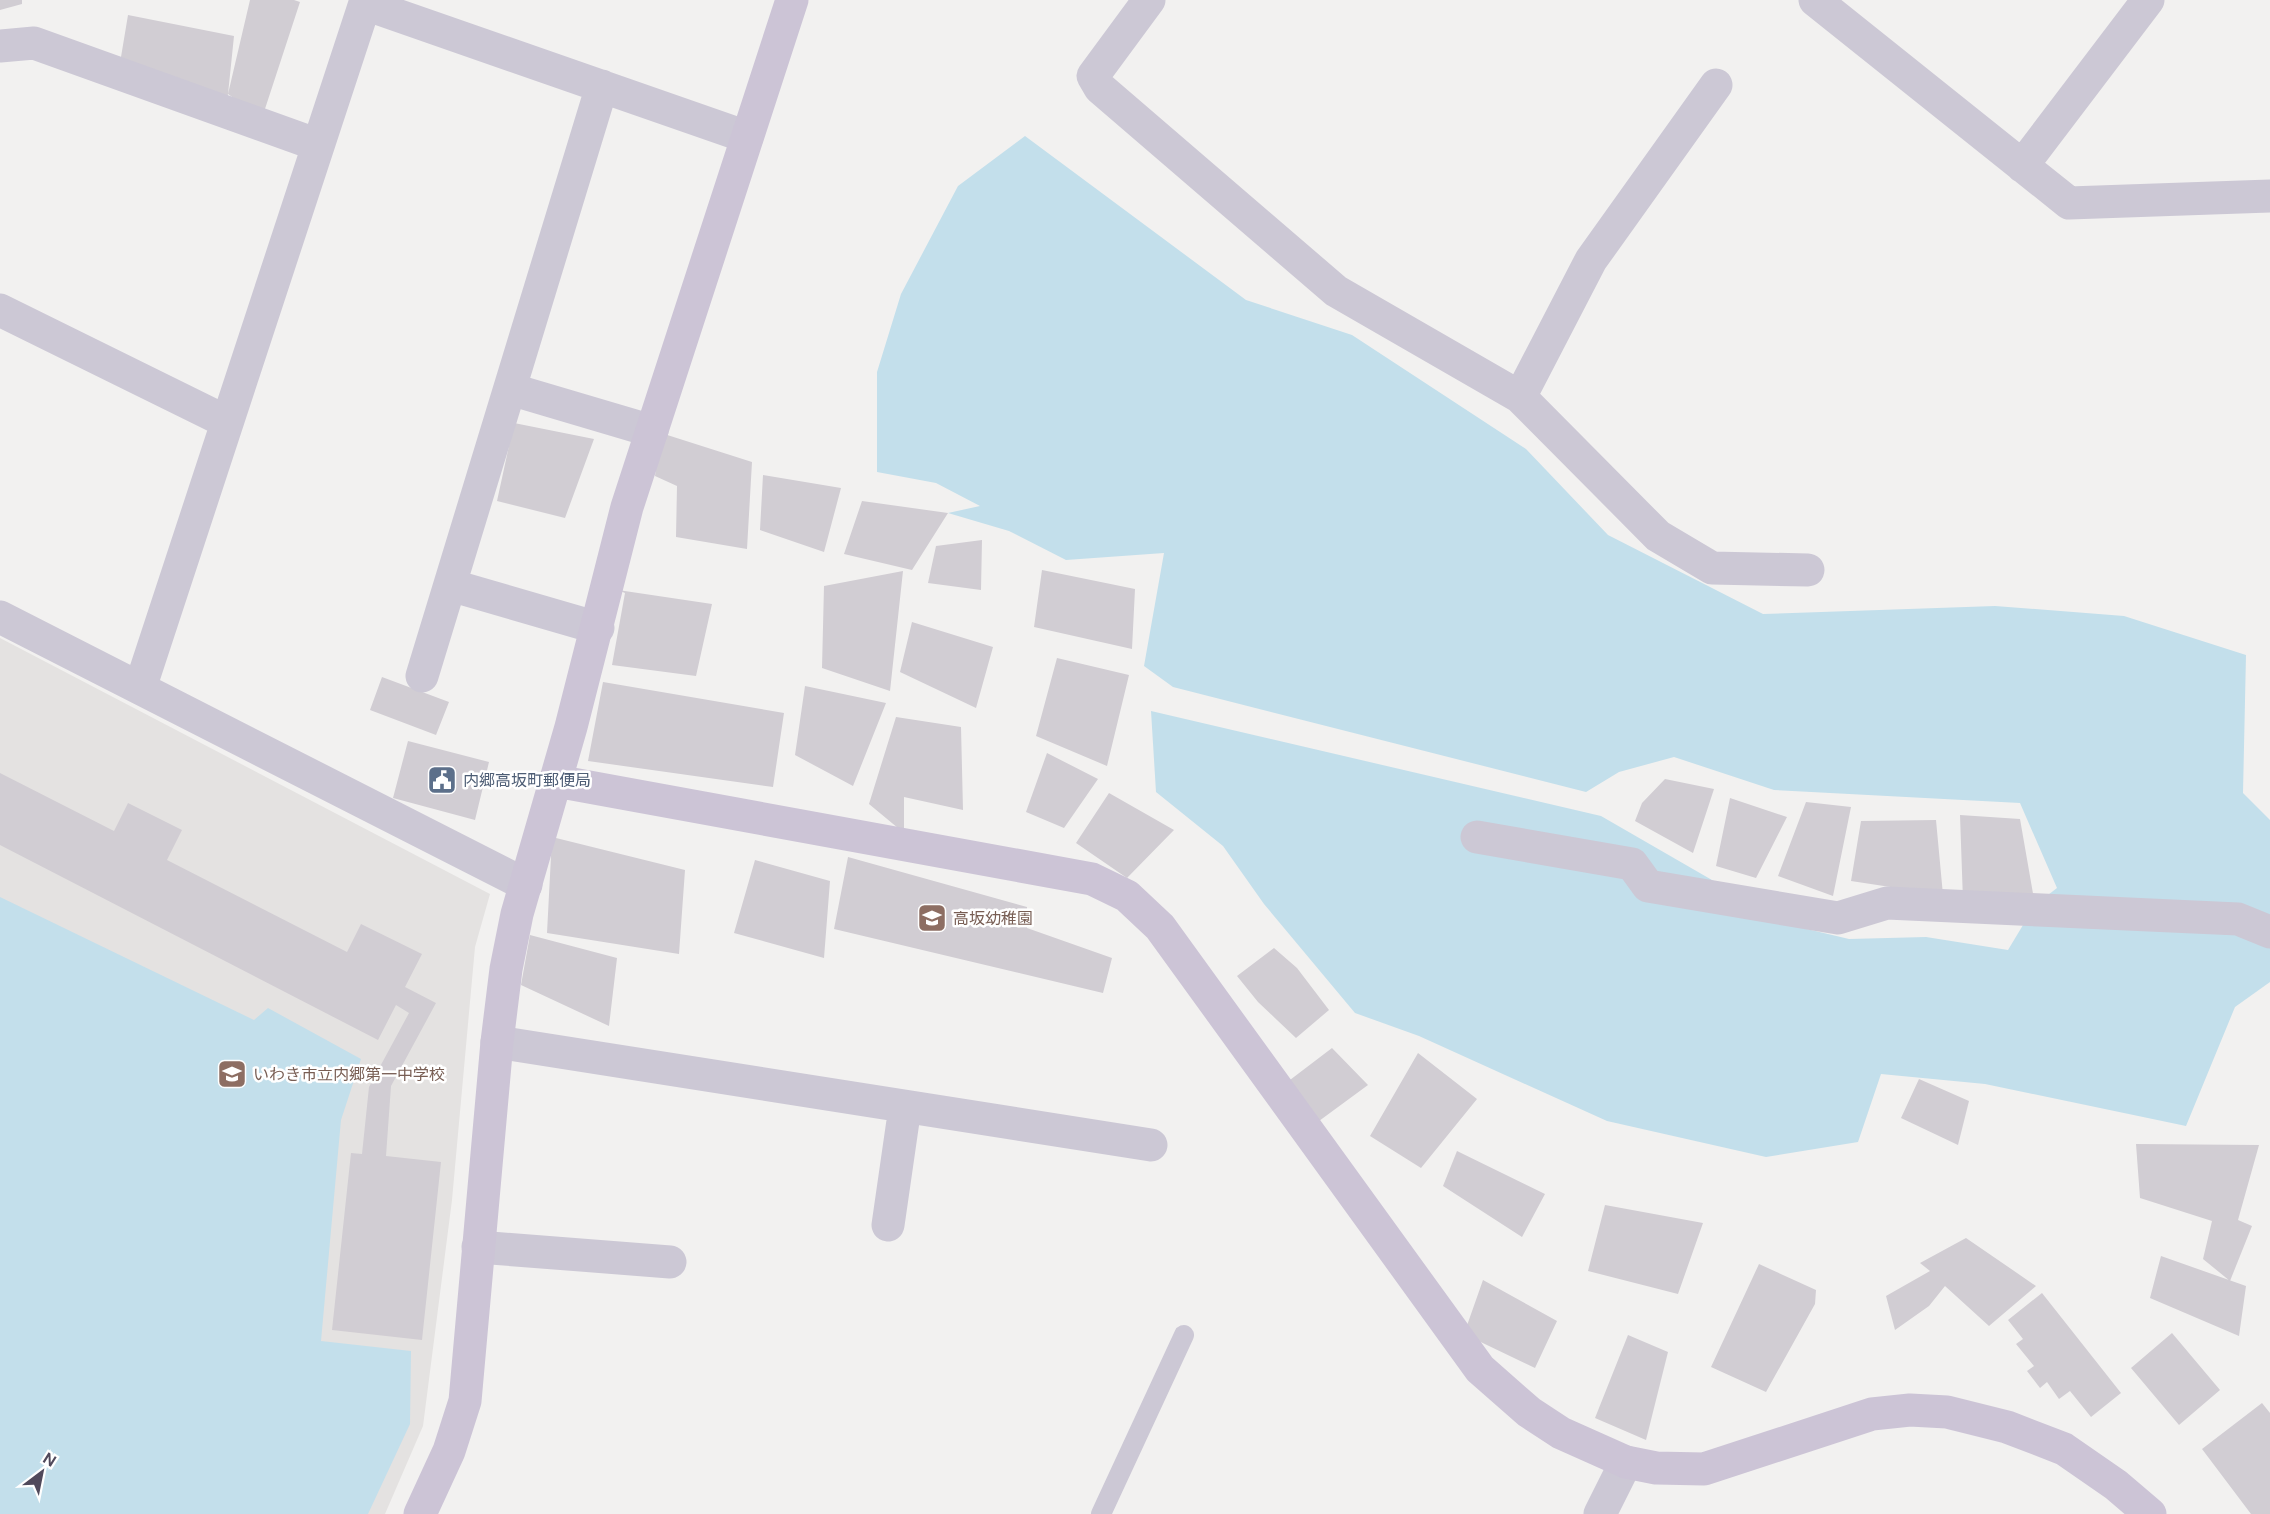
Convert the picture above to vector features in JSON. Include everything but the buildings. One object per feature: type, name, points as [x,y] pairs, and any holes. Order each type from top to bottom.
[{"type":"street","points":[[420,1514],[449,1451],[465,1401],[497,1042],[506,969],[526,885],[598,628],[627,507],[792,0]]},
{"type":"street","points":[[1149,0],[1093,76],[1100,88],[1336,291],[1520,397],[1658,536],[1712,568],[1808,570]]},
{"type":"street","points":[[2022,166],[2148,0]]},
{"type":"street","points":[[140,688],[365,2],[747,137]]},
{"type":"street","points":[[1825,3],[2069,203],[2270,196]]},
{"type":"street","points":[[0,46],[34,43],[318,145]]},
{"type":"street","points":[[1520,397],[1591,260],[1716,85]]},
{"type":"street","points":[[422,676],[602,86]]},
{"type":"street","points":[[0,310],[227,422]]},
{"type":"street","points":[[510,389],[652,431]]},
{"type":"street","points":[[450,585],[598,628]]},
{"type":"street","points":[[0,617],[526,885]]},
{"type":"street","points":[[556,781],[1092,879],[1127,896],[1160,927],[1480,1369],[1529,1412],[1561,1434],[1626,1462],[1656,1468],[1704,1469],[1872,1414],[1910,1410],[1947,1412],[2007,1427],[2064,1449],[2116,1485],[2150,1514]]},
{"type":"street","points":[[1477,837],[1632,864],[1647,886],[1838,918],[1887,903],[2238,920],[2270,932]]},
{"type":"street","points":[[497,1042],[1151,1145]]},
{"type":"street","points":[[888,1225],[905,1107]]},
{"type":"street","points":[[478,1247],[669,1262]]},
{"type":"street","points":[[1600,1514],[1626,1462]]},
{"type":"lane","points":[[1101,1514],[1184,1335]]},
{"type":"shaded area","points":[[1025,136],[1246,300],[1352,335],[1526,449],[1608,535],[1763,614],[1995,606],[2124,616],[2246,655],[2243,793],[2270,820],[2270,982],[2235,1007],[2186,1126],[1985,1084],[1881,1074],[1858,1142],[1766,1157],[1607,1121],[1419,1036],[1355,1013],[1264,904],[1223,846],[1156,792],[1151,711],[1601,816],[1790,925],[1849,939],[1926,937],[2008,950],[2035,905],[2057,888],[2020,803],[1774,790],[1674,757],[1619,772],[1586,792],[1173,687],[1144,666],[1164,553],[1066,560],[1009,531],[948,513],[980,506],[936,483],[877,472],[877,372],[901,294],[958,186]]},
{"type":"shaded area","name":"いわき市立内郷第一中学校","points":[[0,638],[490,894],[475,947],[452,1200],[423,1426],[385,1514],[0,1514]]},
{"type":"shaded area","points":[[0,897],[254,1020],[268,1008],[361,1059],[341,1120],[321,1341],[411,1351],[410,1424],[368,1514],[0,1514]]},
{"type":"place","name":"内郷高坂町郵便局","points":[[442,780]]},
{"type":"place","name":"高坂幼稚園","points":[[932,918]]},
{"type":"place","name":"いわき市立内郷第一中学校","points":[[232,1074]]}]
